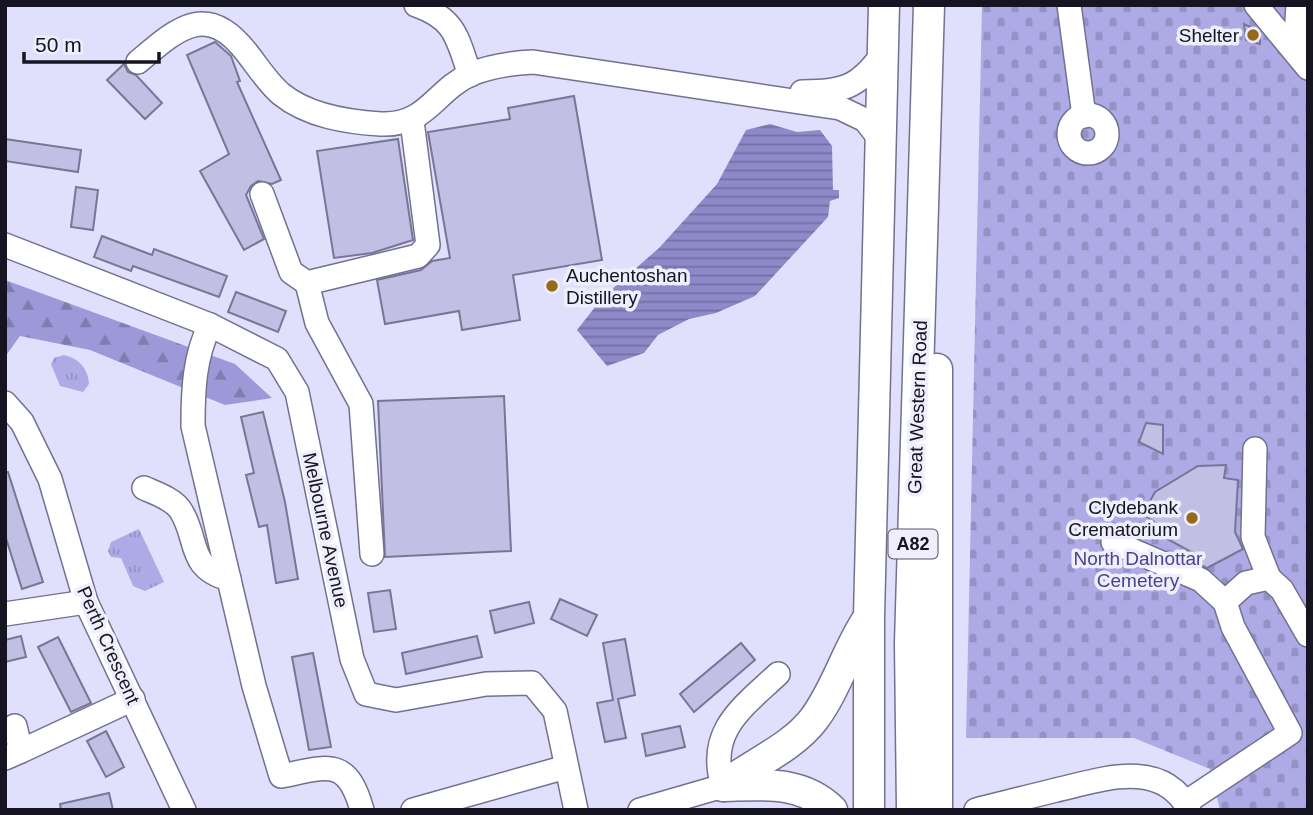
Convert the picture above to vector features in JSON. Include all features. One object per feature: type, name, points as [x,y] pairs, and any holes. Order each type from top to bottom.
[{"type":"main road","name":"A82","points":[[869,810],[869,617],[884,5]]},
{"type":"main road","name":"Great Western Road","points":[[912,810],[910,643],[929,5]]},
{"type":"main road","points":[[921,279],[938,371],[935,630],[937,810]]},
{"type":"main road","points":[[723,786],[751,764],[772,754],[813,721],[832,693],[850,646],[869,617]]},
{"type":"main road","points":[[723,786],[787,786],[816,797],[832,810]]},
{"type":"street","points":[[416,5],[438,12],[447,22],[454,32],[470,75]]},
{"type":"street","points":[[1069,5],[1084,116]]},
{"type":"street","points":[[1256,5],[1301,60]]},
{"type":"street","points":[[1298,5],[1301,60]]},
{"type":"street","points":[[138,62],[168,36],[191,24],[209,24],[231,33],[278,92],[298,106],[350,121],[384,124],[412,121],[470,75],[505,65],[533,62],[839,108],[864,120],[880,139]]},
{"type":"street","points":[[739,92],[827,92],[847,88],[866,77],[882,55]]},
{"type":"street","points":[[307,284],[425,252],[428,245],[412,121]]},
{"type":"street","points":[[262,194],[291,272],[307,284],[317,323],[361,404],[372,554]]},
{"type":"street","name":"Melbourne Avenue","points":[[5,245],[210,326],[277,359],[297,392],[352,659],[366,694],[396,700],[486,684],[532,683],[555,711],[576,810]]},
{"type":"street","points":[[210,326],[202,342],[192,387],[193,426],[254,686],[281,776],[330,767],[346,774],[356,790],[362,810]]},
{"type":"street","name":"Perth Crescent","points":[[5,403],[22,422],[50,479],[86,602],[184,810]]},
{"type":"street","points":[[1255,449],[1253,537],[1269,578],[1282,590],[1308,635]]},
{"type":"street","points":[[144,488],[181,510],[198,558],[214,575],[229,579]]},
{"type":"street","points":[[981,808],[1119,776],[1137,776],[1164,783],[1187,806],[1299,729],[1233,627],[1226,602],[1201,580],[1114,542]]},
{"type":"street","points":[[1226,602],[1247,583],[1269,578]]},
{"type":"street","points":[[5,614],[86,602]]},
{"type":"street","points":[[640,810],[723,786],[718,769],[726,724],[778,674]]},
{"type":"street","points":[[15,726],[13,754],[133,699]]},
{"type":"street","points":[[413,810],[566,767]]},
{"type":"green space","name":"North Dalnottar Cemetery","points":[[982,5],[1308,5],[1308,810],[1220,810],[1210,769],[1134,738],[966,738]]},
{"type":"green space","points":[[5,280],[235,364],[272,398],[225,405],[90,350],[20,336],[5,357]]},
{"type":"green space","points":[[64,355],[74,359],[85,369],[89,384],[83,392],[60,386],[51,364],[54,358]]},
{"type":"green space","points":[[139,529],[164,582],[145,591],[133,586],[121,558],[111,557],[108,551],[111,542]]},
{"type":"shaded area","points":[[770,124],[797,132],[820,130],[832,146],[833,190],[839,190],[839,198],[830,201],[828,217],[755,296],[716,313],[689,319],[658,335],[644,353],[607,366],[577,330],[603,297],[659,248],[717,184],[746,130]]},
{"type":"building","name":"Shelter","points":[[1244,24],[1260,32],[1260,44],[1246,40]]},
{"type":"building","points":[[215,42],[231,56],[240,81],[237,82],[281,180],[272,184],[258,181],[246,195],[264,239],[244,250],[200,171],[229,154],[187,55]]},
{"type":"building","points":[[124,64],[128,72],[136,75],[162,103],[145,119],[107,80]]},
{"type":"building","points":[[574,96],[602,260],[513,275],[520,320],[462,330],[459,311],[385,324],[377,280],[421,270],[432,261],[450,258],[428,132],[510,119],[508,108]]},
{"type":"building","points":[[5,139],[81,150],[78,172],[5,161]]},
{"type":"building","points":[[398,139],[413,240],[372,253],[334,258],[317,151]]},
{"type":"building","points":[[76,187],[98,190],[93,230],[71,227]]},
{"type":"building","points":[[102,236],[152,255],[154,249],[227,276],[219,297],[133,266],[131,271],[94,257]]},
{"type":"building","points":[[236,292],[286,311],[278,332],[228,312]]},
{"type":"building","points":[[504,396],[511,551],[385,557],[378,401]]},
{"type":"building","points":[[263,412],[285,502],[298,579],[276,583],[267,525],[259,527],[246,475],[254,473],[241,417]]},
{"type":"building","points":[[1146,423],[1163,425],[1163,454],[1139,442]]},
{"type":"building","name":"Clydebank Crematorium","points":[[1226,465],[1224,478],[1238,480],[1235,532],[1243,549],[1207,568],[1200,564],[1195,554],[1149,529],[1154,522],[1143,514],[1155,492],[1198,466]]},
{"type":"building","points":[[5,472],[8,472],[43,582],[22,589],[5,535]]},
{"type":"building","points":[[390,590],[396,629],[374,632],[368,593]]},
{"type":"building","points":[[560,599],[597,615],[587,636],[551,619]]},
{"type":"building","points":[[529,602],[534,623],[495,633],[490,611]]},
{"type":"building","points":[[21,636],[26,657],[5,662],[5,640]]},
{"type":"building","points":[[477,636],[482,657],[406,674],[402,653]]},
{"type":"building","points":[[58,637],[91,703],[71,712],[38,647]]},
{"type":"building","points":[[625,639],[635,695],[618,699],[626,738],[605,742],[597,703],[613,700],[603,643]]},
{"type":"building","points":[[741,643],[755,660],[694,712],[680,694]]},
{"type":"building","points":[[313,653],[331,747],[309,750],[292,657]]},
{"type":"building","points":[[680,726],[685,747],[646,756],[642,734]]},
{"type":"building","points":[[106,731],[124,767],[106,777],[87,741]]},
{"type":"building","points":[[109,793],[113,810],[61,810],[60,804]]},
{"type":"place","name":"Shelter","points":[[1253,35]]},
{"type":"place","name":"Auchentoshan Distillery","points":[[552,286]]},
{"type":"place","name":"Clydebank Crematorium","points":[[1192,518]]}]
